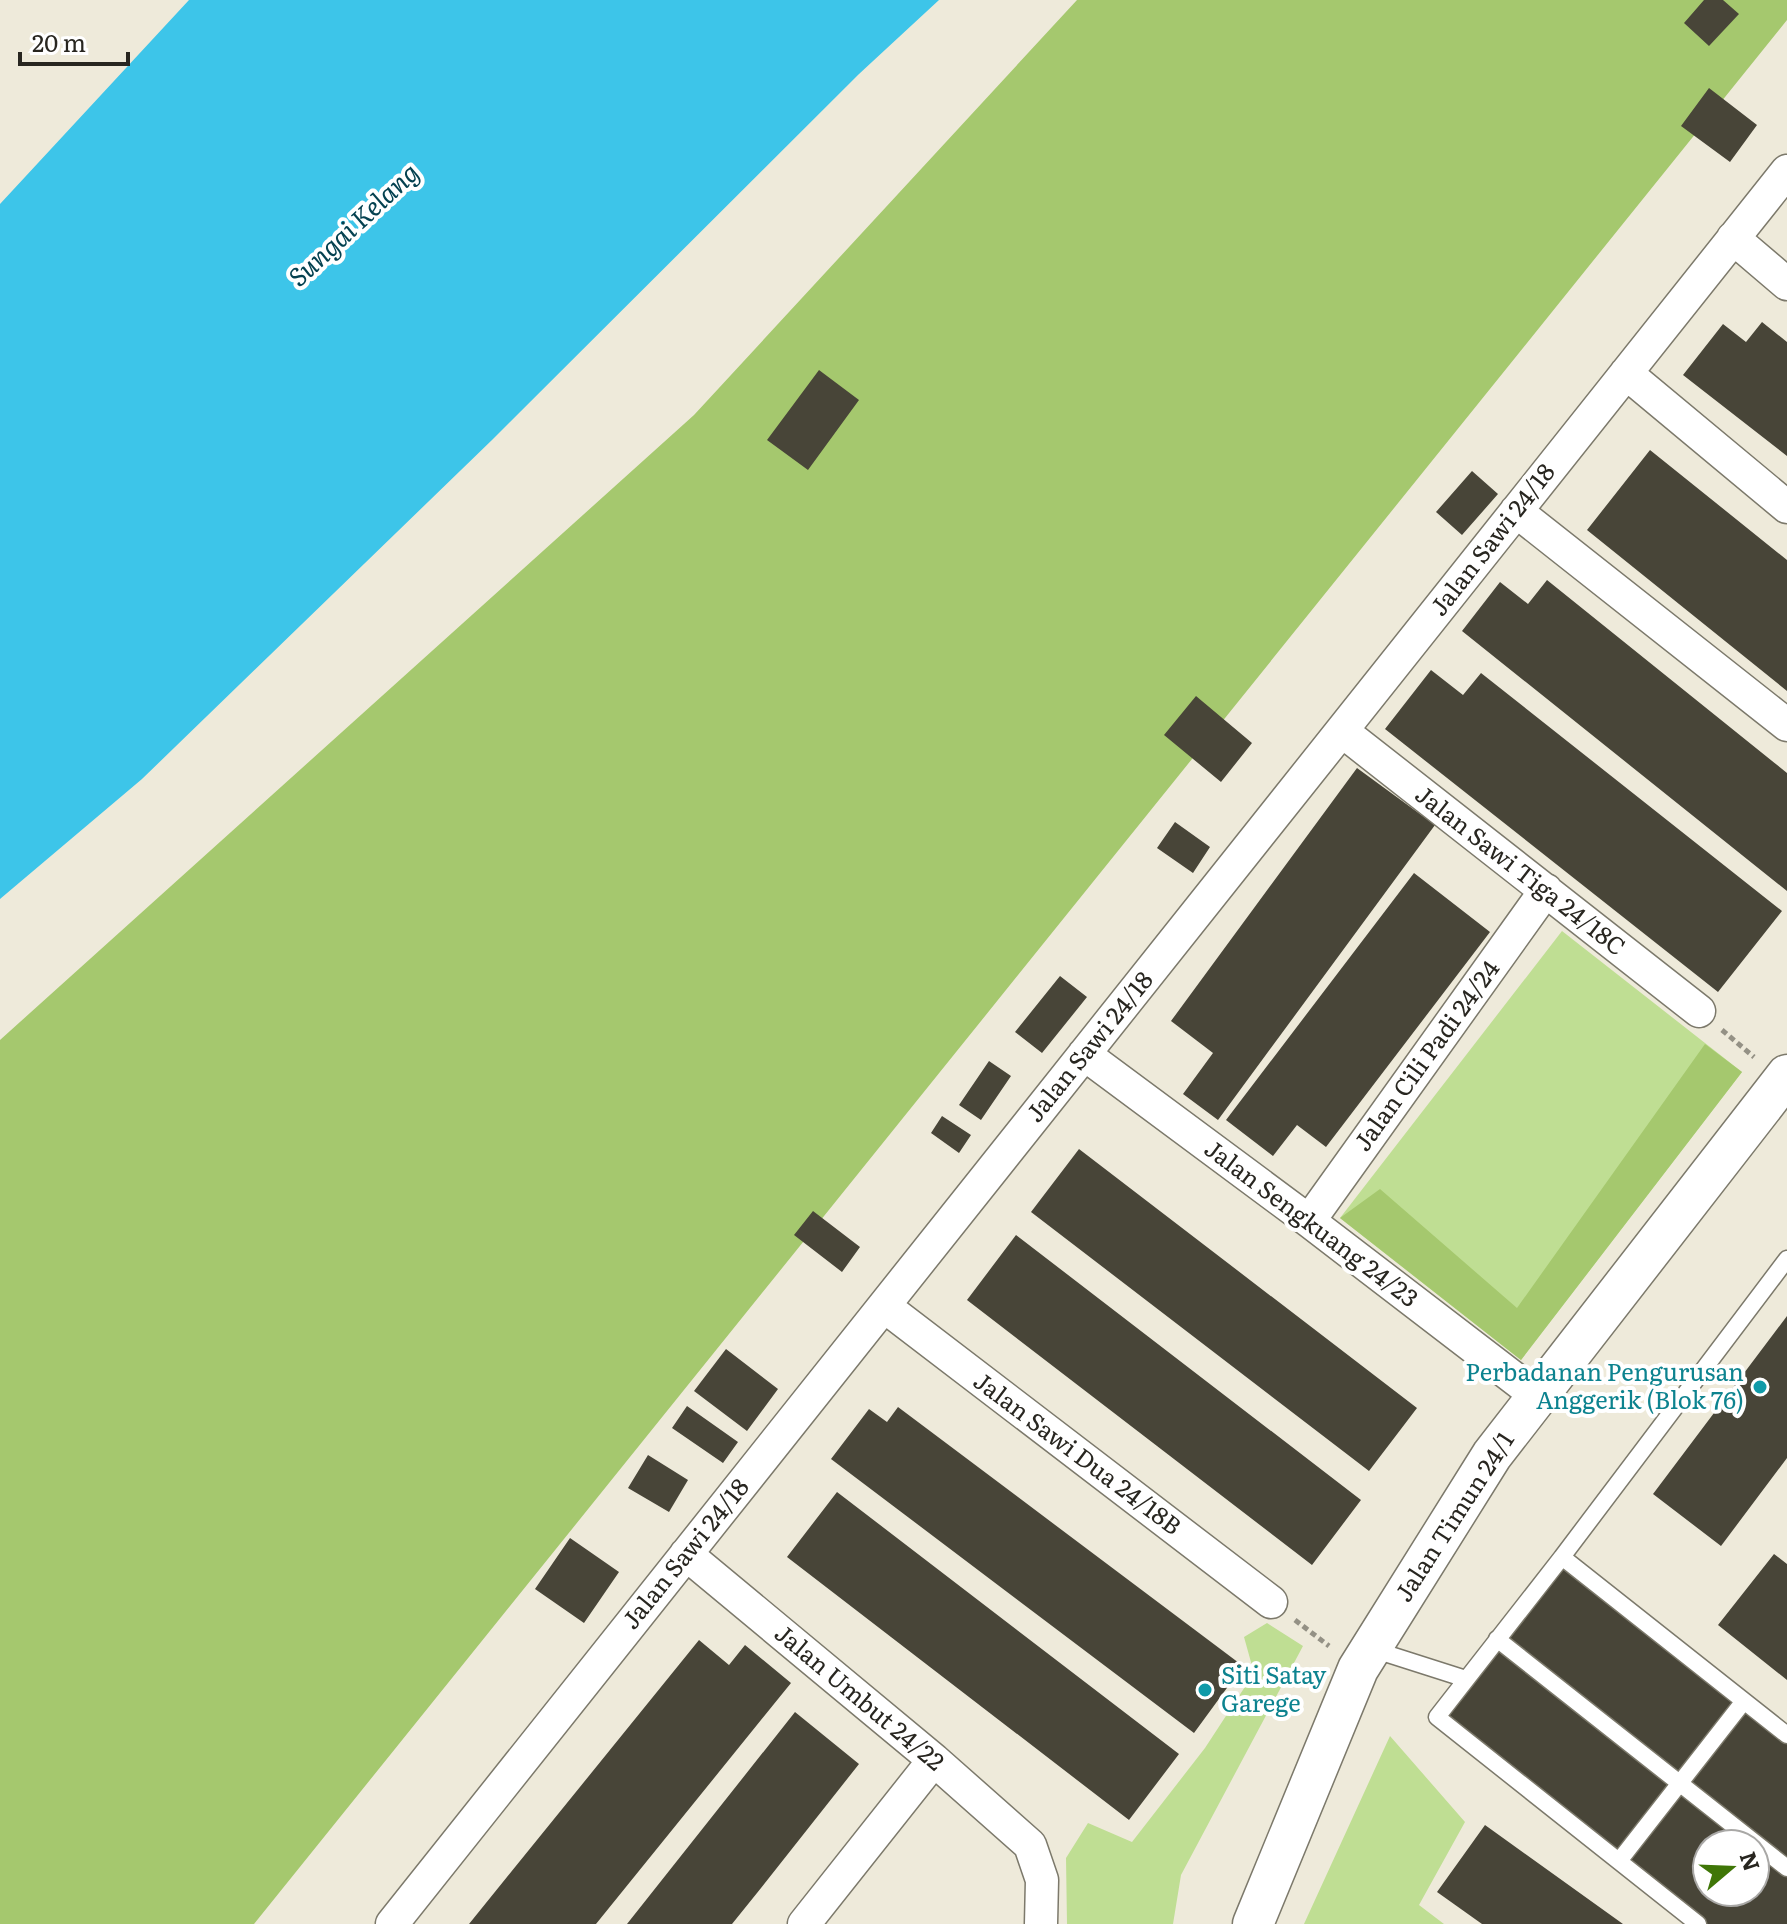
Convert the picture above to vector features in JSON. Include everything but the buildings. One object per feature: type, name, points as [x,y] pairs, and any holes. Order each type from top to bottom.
[{"type":"street","name":"Jalan Sawi 24/18","points":[[392,1924],[1787,171]]},
{"type":"street","points":[[1733,238],[1787,284]]},
{"type":"street","points":[[1626,373],[1787,507]]},
{"type":"street","points":[[1516,511],[1787,725]]},
{"type":"street","name":"Jalan Sawi Tiga 24/18C","points":[[1342,731],[1699,1011]]},
{"type":"street","name":"Jalan Cili Padi 24/24","points":[[1309,1221],[1546,890]]},
{"type":"street","name":"Jalan Sengkuang 24/23","points":[[1084,1054],[1536,1395]]},
{"type":"street","name":"Jalan Timun 24/1","points":[[1253,1924],[1364,1658],[1492,1455],[1785,1078]]},
{"type":"street","name":"Jalan Sawi Dua 24/18B","points":[[884,1306],[1271,1602]]},
{"type":"street","name":"Jalan Umbut 24/22","points":[[686,1554],[934,1760],[1030,1845],[1042,1880],[1041,1924]]},
{"type":"street","points":[[804,1924],[934,1760]]},
{"type":"lane","points":[[1698,1924],[1437,1717],[1787,1259]]},
{"type":"lane","points":[[1562,1557],[1787,1735]]},
{"type":"lane","points":[[1497,1639],[1787,1868]]},
{"type":"lane","points":[[1364,1658],[1466,1679]]},
{"type":"lane","points":[[1619,1861],[1744,1701]]},
{"type":"path","points":[[1699,1011],[1785,1078]]},
{"type":"path","points":[[1271,1602],[1364,1658]]},
{"type":"green space","points":[[1077,0],[1787,0],[1787,20],[254,1924],[0,1924],[0,1040],[694,415]]},
{"type":"green space","points":[[1562,931],[1742,1072],[1521,1360],[1340,1218]]},
{"type":"green space","points":[[1705,1044],[1742,1072],[1521,1360],[1340,1218],[1380,1189],[1517,1308]]},
{"type":"green space","points":[[1267,1623],[1303,1646],[1181,1875],[1173,1924],[1067,1924],[1066,1858],[1088,1823],[1132,1842],[1205,1748],[1254,1673],[1244,1637]]},
{"type":"green space","points":[[1390,1736],[1465,1822],[1419,1905],[1444,1924],[1304,1924]]},
{"type":"water","name":"Sungai Kelang","points":[[189,0],[939,0],[859,74],[492,440],[142,779],[0,899],[0,204]]},
{"type":"place","name":"Perbadanan Pengurusan Anggerik (Blok 76)","points":[[1760,1387]]},
{"type":"place","name":"Siti Satay Garege","points":[[1205,1690]]}]
